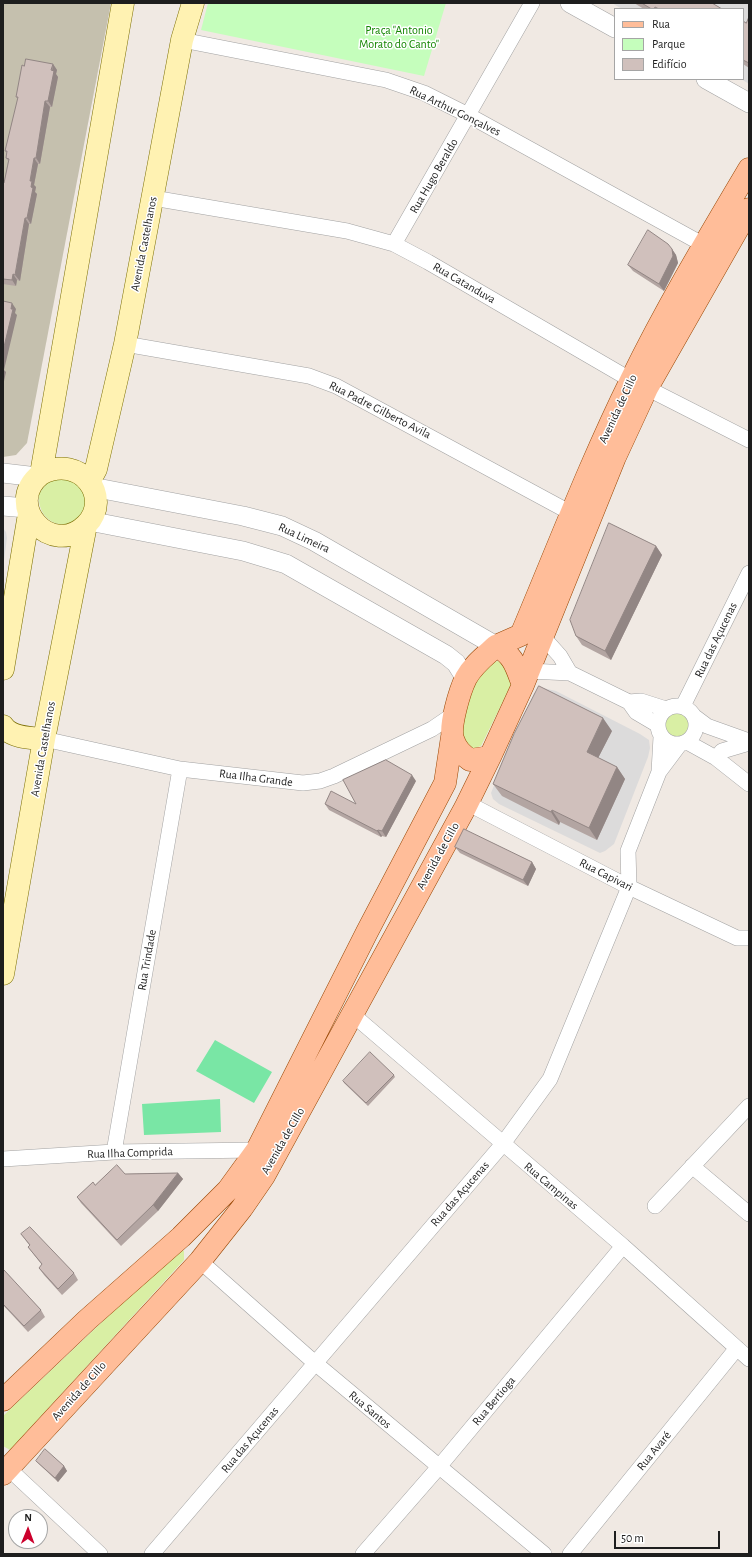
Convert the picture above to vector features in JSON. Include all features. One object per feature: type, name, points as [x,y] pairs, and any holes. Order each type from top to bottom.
[{"type":"main road","points":[[3,669],[28,511],[28,491],[39,475],[123,3]]},
{"type":"main road","name":"Avenida Castelhanos","points":[[3,974],[44,739],[87,523],[95,507],[95,497],[91,485],[125,344],[182,40],[193,3]]},
{"type":"main road","name":"Avenida de Cillo","points":[[3,1400],[87,1320],[181,1237],[228,1190],[257,1150],[366,932],[444,783],[452,737],[454,714],[466,679],[478,662],[496,646],[521,635],[571,512],[639,384],[704,245],[749,169]]},
{"type":"main road","name":"Avenida de Cillo","points":[[5,1469],[200,1261],[242,1208],[264,1176],[467,803],[490,757],[526,678],[615,457],[639,384],[749,209]]},
{"type":"main road","points":[[39,475],[50,469],[70,468],[79,472],[91,485]]},
{"type":"main road","points":[[28,511],[33,521],[40,529],[50,534],[69,534],[87,523]]},
{"type":"main road","points":[[496,646],[509,654],[526,678]]},
{"type":"main road","points":[[3,726],[12,733],[22,737],[44,739]]},
{"type":"main road","points":[[452,737],[459,752],[470,760],[490,757]]},
{"type":"main road","points":[[200,1261],[192,1248],[192,1241],[195,1234],[228,1190]]},
{"type":"street","name":"Rua Hugo Beraldo","points":[[394,244],[532,3]]},
{"type":"street","points":[[570,3],[614,27]]},
{"type":"street","name":"Rua Arthur Gonçalves","points":[[182,40],[386,80],[424,93],[468,115],[704,245]]},
{"type":"street","points":[[708,80],[749,103]]},
{"type":"street","name":"Rua Catanduva","points":[[153,198],[347,231],[394,244],[639,384],[749,440]]},
{"type":"street","name":"Rua Padre Gilberto Avila","points":[[125,344],[309,376],[336,386],[571,512]]},
{"type":"street","points":[[3,473],[39,475]]},
{"type":"street","name":"Rua Limeira","points":[[91,485],[243,516],[282,526],[314,541],[496,646]]},
{"type":"street","points":[[3,506],[28,511]]},
{"type":"street","points":[[87,523],[243,551],[286,564],[446,656],[456,663],[466,679]]},
{"type":"street","name":"Rua das Açucenas","points":[[683,706],[749,573]]},
{"type":"street","points":[[543,636],[560,656],[570,673]]},
{"type":"street","points":[[526,678],[570,673],[629,702],[636,712],[660,731],[671,744],[683,743],[692,739],[697,728],[695,717]]},
{"type":"street","points":[[629,702],[641,701],[666,709]]},
{"type":"street","points":[[660,731],[658,719],[666,709],[671,706],[683,706],[707,726],[749,742]]},
{"type":"street","name":"Rua Ilha Grande","points":[[44,739],[180,769],[303,783],[320,781],[432,729],[454,714]]},
{"type":"street","name":"Rua das Açucenas","points":[[659,772],[660,731]]},
{"type":"street","points":[[716,758],[722,751],[749,742]]},
{"type":"street","points":[[683,743],[716,758],[749,784]]},
{"type":"street","name":"Rua das Açucenas","points":[[152,1554],[502,1145],[550,1079],[628,887],[628,851],[659,772],[683,743]]},
{"type":"street","name":"Rua Trindade","points":[[114,1152],[180,769]]},
{"type":"street","name":"Rua Capivari","points":[[467,803],[628,887],[737,938],[749,938]]},
{"type":"street","name":"Rua Campinas","points":[[352,1014],[502,1145],[623,1246],[749,1359]]},
{"type":"street","points":[[654,1206],[749,1106]]},
{"type":"street","name":"Rua Ilha Comprida","points":[[3,1159],[114,1152],[257,1150]]},
{"type":"street","points":[[692,1166],[749,1214]]},
{"type":"street","name":"Rua Bertioga","points":[[363,1554],[438,1468],[623,1246]]},
{"type":"street","name":"Rua Santos","points":[[200,1261],[315,1363],[438,1468],[544,1554]]},
{"type":"street","name":"Rua Avaré","points":[[570,1554],[738,1348]]},
{"type":"street","points":[[5,1469],[100,1554]]},
{"type":"shaded area","points":[[3,3],[111,3],[27,443],[16,455],[3,457]]},
{"type":"shaded area","points":[[612,3],[749,3],[749,84],[743,80],[744,80],[744,8],[620,8]]},
{"type":"shaded area","points":[[3,528],[6,532],[7,538],[3,568]]},
{"type":"shaded area","points":[[543,688],[556,691],[649,740],[650,748],[648,757],[614,844],[600,853],[499,804],[493,799],[491,793],[534,693]]},
{"type":"green space","name":"Praça \"Antonio Morato do Canto\"","points":[[208,3],[446,3],[424,76],[201,30]]},
{"type":"green space","points":[[65,476],[84,490],[86,504],[80,516],[73,522],[57,524],[44,514],[40,505],[39,494],[49,480]]},
{"type":"green space","points":[[498,661],[509,665],[512,683],[481,746],[473,749],[462,744],[460,722],[461,714],[472,686],[478,677],[484,669]]},
{"type":"green space","points":[[677,711],[687,715],[691,725],[687,735],[677,739],[667,735],[663,725],[667,715]]},
{"type":"green space","points":[[215,1040],[272,1072],[254,1103],[196,1071]]},
{"type":"green space","points":[[220,1099],[221,1132],[144,1135],[142,1104]]},
{"type":"green space","points":[[179,1249],[184,1251],[184,1260],[10,1450],[3,1446],[3,1416]]},
{"type":"building","points":[[642,3],[712,3],[720,8],[655,7],[650,8]]},
{"type":"building","points":[[749,17],[749,63],[744,60],[744,22],[746,23]]},
{"type":"building","points":[[26,59],[53,64],[51,70],[54,71],[48,101],[45,101],[36,158],[34,158],[30,181],[32,181],[31,187],[33,188],[27,218],[25,218],[15,275],[13,274],[12,280],[3,279],[3,183],[9,159],[6,158],[7,151],[5,151],[18,97],[16,97],[22,65],[24,66]]},
{"type":"building","points":[[648,230],[668,244],[672,249],[673,256],[659,284],[628,265]]},
{"type":"building","points":[[3,301],[12,303],[11,309],[13,309],[3,351]]},
{"type":"building","points":[[609,523],[656,546],[605,651],[576,636],[570,620]]},
{"type":"building","points":[[539,686],[603,718],[587,752],[617,767],[589,828],[552,810],[551,812],[493,784],[514,734]]},
{"type":"building","points":[[386,760],[412,775],[382,831],[377,831],[325,804],[331,791],[356,804],[343,780]]},
{"type":"building","points":[[464,829],[532,862],[523,880],[455,847]]},
{"type":"building","points":[[370,1052],[394,1075],[366,1103],[343,1081]]},
{"type":"building","points":[[117,1165],[125,1174],[178,1173],[153,1205],[117,1240],[77,1197],[93,1182],[95,1185]]},
{"type":"building","points":[[30,1227],[74,1273],[58,1289],[39,1268],[42,1264],[28,1247],[30,1245],[21,1234]]},
{"type":"building","points":[[3,1270],[41,1310],[24,1326],[3,1304]]},
{"type":"building","points":[[45,1449],[64,1466],[55,1478],[36,1461]]}]
